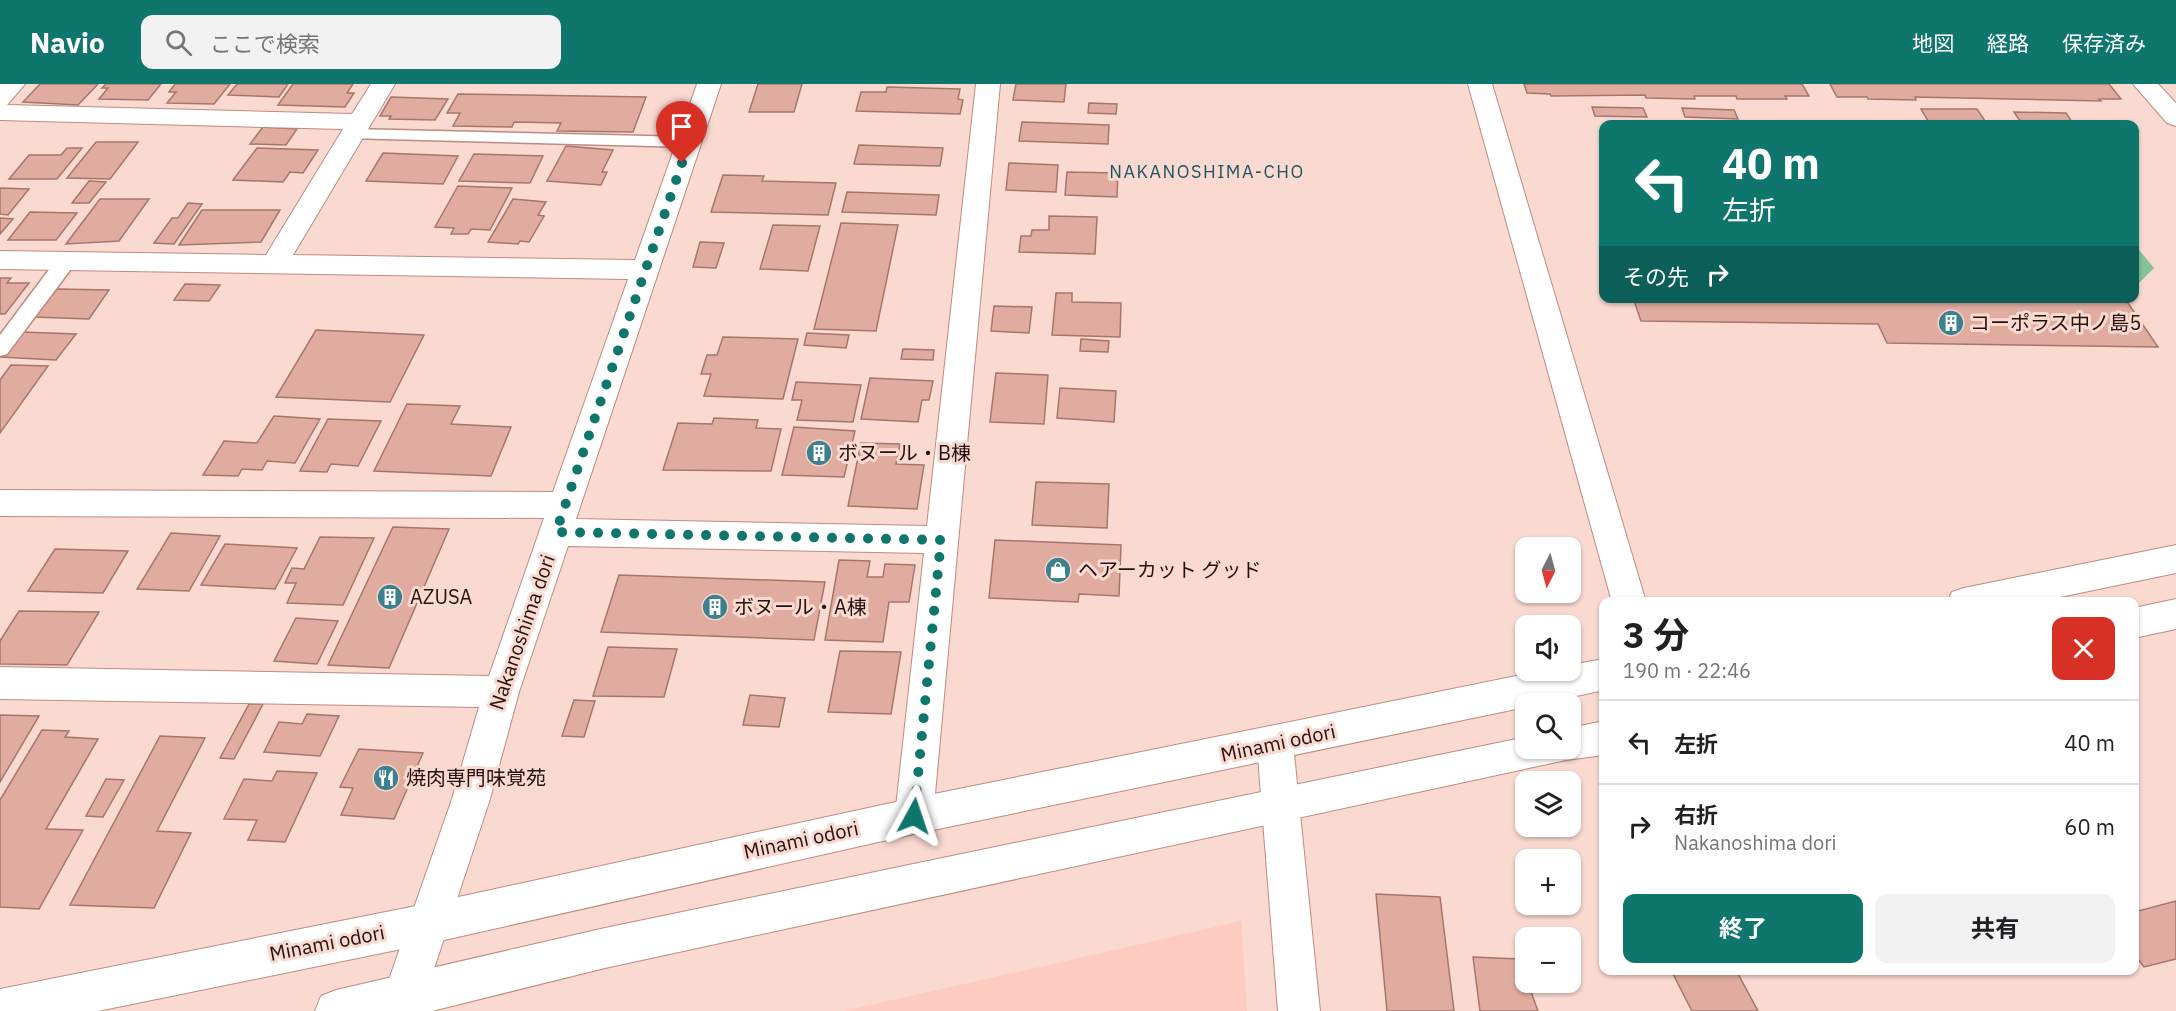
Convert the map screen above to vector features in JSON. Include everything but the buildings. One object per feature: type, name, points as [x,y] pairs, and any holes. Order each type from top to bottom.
[{"type":"street","points":[[0,99],[13,84]]},
{"type":"street","points":[[275,262],[383,84]]},
{"type":"street","name":"Nakanoshima dori","points":[[402,1004],[431,923],[501,692],[709,84]]},
{"type":"street","points":[[914,816],[988,84]]},
{"type":"street","points":[[1480,84],[1628,597]]},
{"type":"street","points":[[2145,84],[2176,118]]},
{"type":"street","points":[[0,112],[356,128]]},
{"type":"street","points":[[0,260],[275,262],[645,270]]},
{"type":"street","points":[[0,503],[561,519],[941,540]]},
{"type":"street","points":[[1989,597],[2176,559]]},
{"type":"street","points":[[2139,622],[2176,614]]},
{"type":"street","name":"Minami odori","points":[[0,1010],[431,923],[914,816],[1275,744],[1599,675]]},
{"type":"street","points":[[0,684],[501,692]]},
{"type":"street","points":[[1581,743],[1599,739]]},
{"type":"street","points":[[1275,744],[1299,1011]]},
{"type":"street","points":[[336,1011],[402,1004],[605,948],[1515,756]]},
{"type":"lane","points":[[356,128],[689,142]]},
{"type":"lane","points":[[0,349],[67,260]]},
{"type":"shaded area","points":[[1241,921],[1247,1011],[844,1011],[1132,946]]},
{"type":"green space","points":[[2139,250],[2154,268],[2139,283]]},
{"type":"place","name":"コーポラス中ノ島5","points":[[1951,323]]},
{"type":"place","name":"ボヌール・B棟","points":[[819,453]]},
{"type":"place","name":"ヘアーカット グッド","points":[[1058,570]]},
{"type":"place","name":"AZUSA","points":[[390,597]]},
{"type":"place","name":"ボヌール・A棟","points":[[715,607]]},
{"type":"place","name":"焼肉専門味覚苑","points":[[386,778]]},
{"type":"district","name":"NAKANOSHIMA-CHO","points":[[1207,172]]},
{"type":"route","points":[[682,163],[556,532],[941,540],[914,816]]}]
